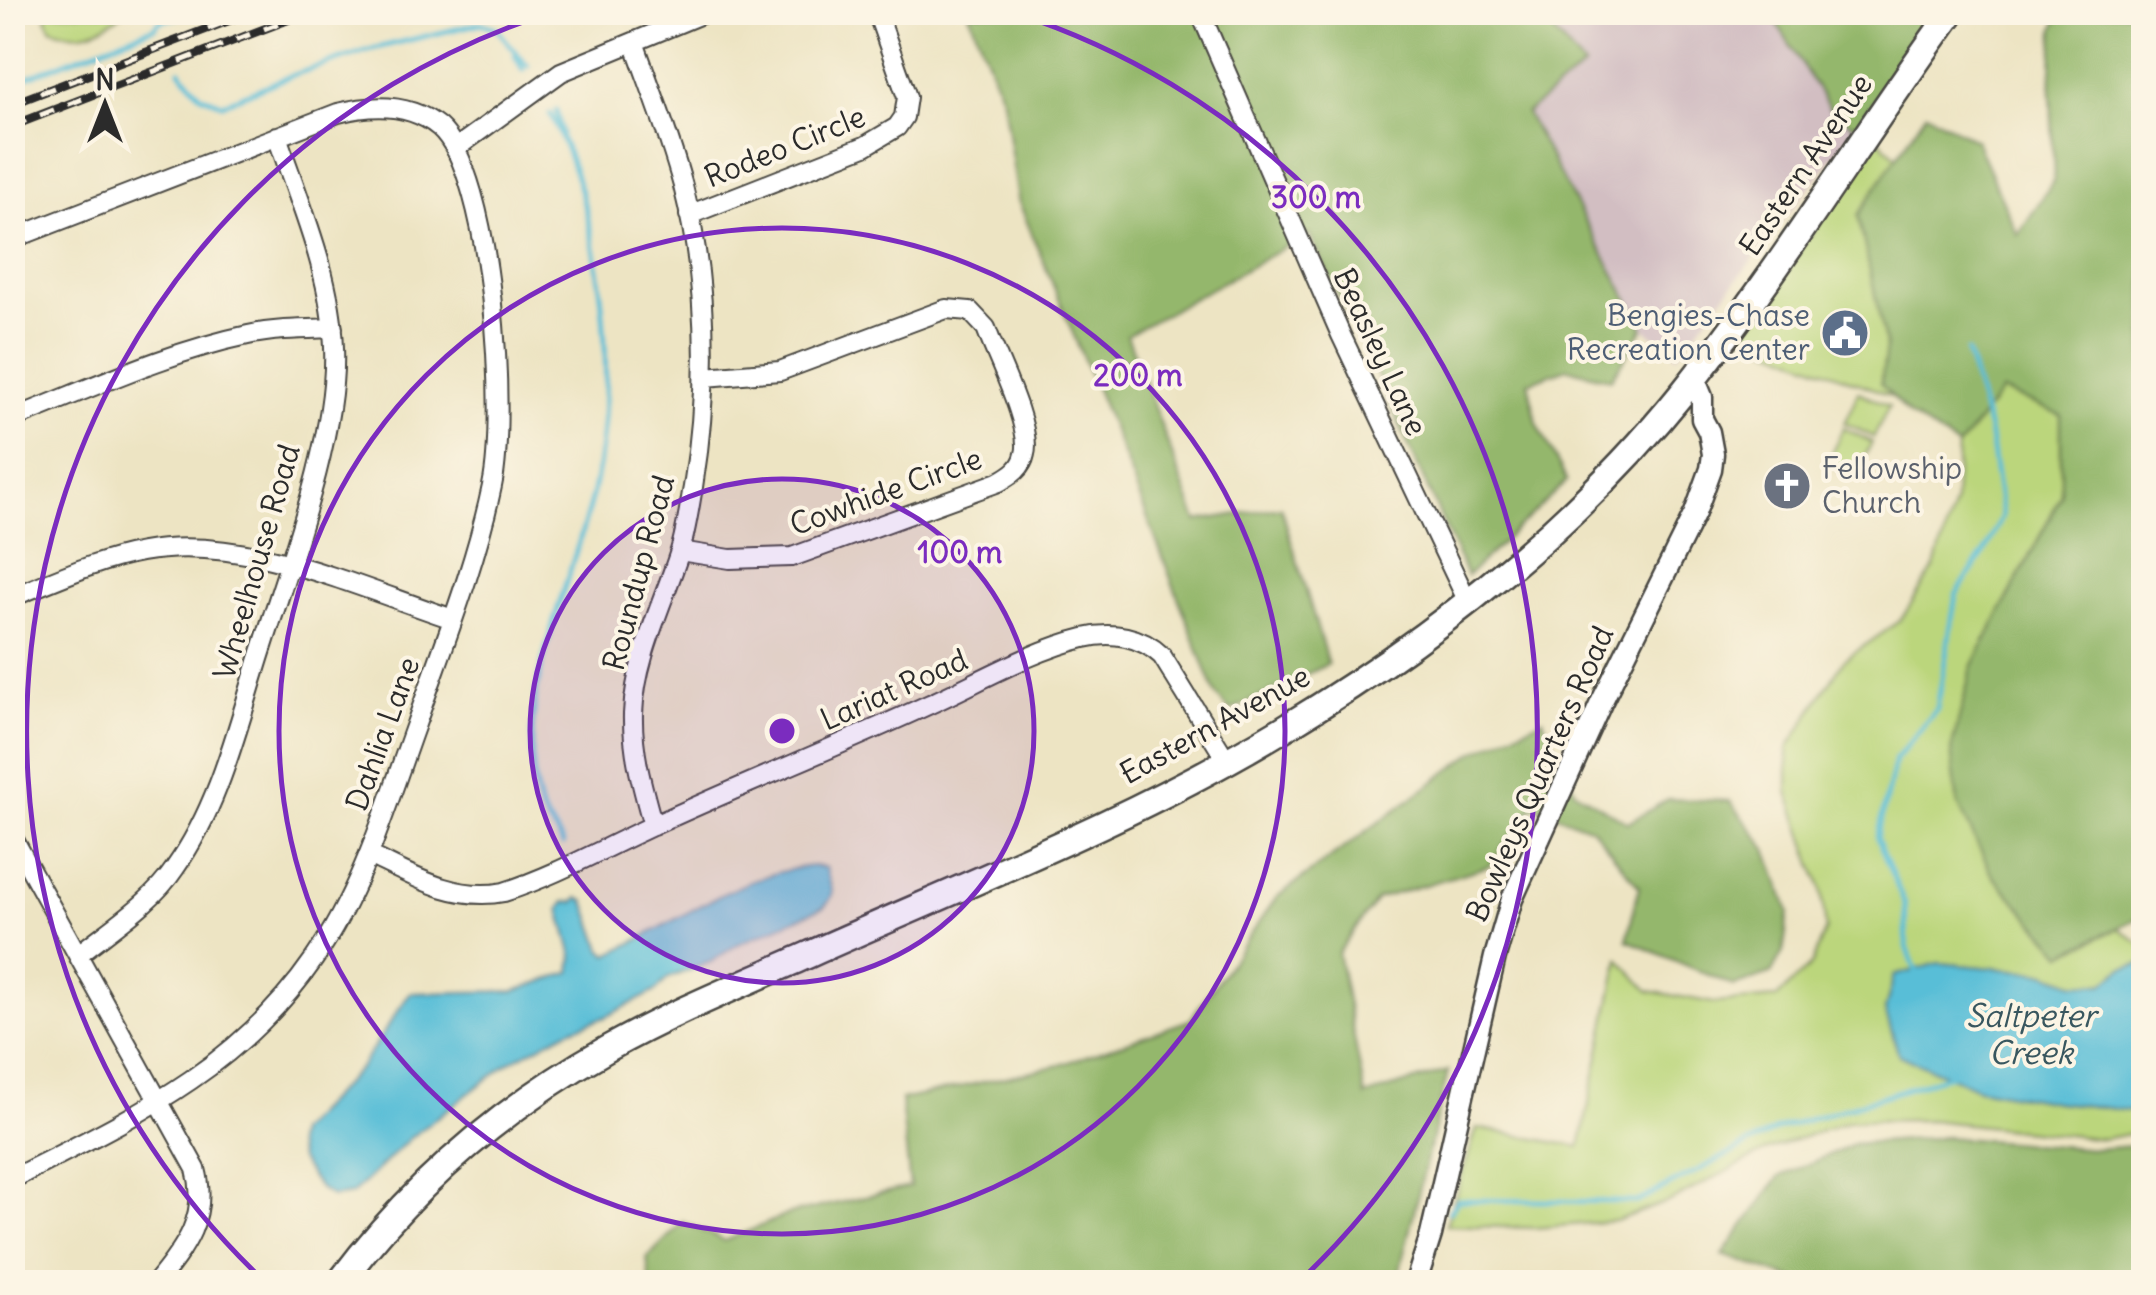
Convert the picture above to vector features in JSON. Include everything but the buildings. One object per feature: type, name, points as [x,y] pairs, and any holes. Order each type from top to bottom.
[{"type":"main road","name":"Eastern Avenue","points":[[340,1282],[392,1216],[438,1170],[538,1092],[607,1049],[683,1010],[1103,822],[1227,760],[1356,682],[1468,602],[1567,515],[1671,407],[1775,269],[1952,12]]},
{"type":"street","points":[[12,239],[350,110],[385,106],[419,114],[439,128],[456,148],[561,72],[706,12]]},
{"type":"street","name":"Rodeo Circle","points":[[690,216],[865,146],[897,127],[907,107],[906,88],[877,12]]},
{"type":"street","name":"Beasley Lane","points":[[1200,12],[1341,336],[1468,602]]},
{"type":"street","name":"Roundup Road","points":[[634,42],[690,216],[702,310],[705,377],[693,483],[680,551],[641,667],[633,710],[634,747],[652,826]]},
{"type":"street","name":"Wheelhouse Road","points":[[79,954],[172,874],[202,825],[289,564],[330,400],[333,328],[325,284],[277,136]]},
{"type":"street","name":"Dahlia Lane","points":[[12,1179],[159,1103],[240,1044],[282,1001],[333,930],[369,855],[453,619],[493,482],[499,408],[494,319],[472,196],[456,148]]},
{"type":"street","name":"Cowhide Circle","points":[[680,551],[744,559],[802,554],[999,482],[1020,467],[1026,452],[1024,431],[992,341],[970,311],[946,310],[780,372],[705,377]]},
{"type":"street","points":[[12,419],[191,350],[274,331],[333,328]]},
{"type":"street","name":"Bowleys Quarters Road","points":[[1416,1282],[1503,925],[1523,873],[1705,488],[1713,454],[1710,432],[1702,419],[1702,397],[1694,378]]},
{"type":"street","points":[[1671,407],[1683,418],[1702,419]]},
{"type":"street","points":[[12,597],[101,562],[164,548],[220,550],[289,564],[453,619]]},
{"type":"street","name":"Lariat Road","points":[[369,855],[444,888],[466,894],[497,894],[1085,637],[1116,634],[1150,645],[1162,656],[1227,760]]},
{"type":"street","points":[[12,836],[196,1169],[201,1207],[187,1241],[157,1282]]},
{"type":"shaded area","points":[[1770,12],[1830,109],[1857,127],[1677,356],[1644,328],[1525,113],[1583,66],[1537,13]]},
{"type":"green space","points":[[49,13],[123,13],[98,29],[80,33],[51,28],[46,18]]},
{"type":"green space","points":[[969,13],[1537,13],[1584,67],[1526,113],[1644,328],[1611,379],[1567,368],[1528,382],[1537,423],[1567,481],[1467,576],[1309,234],[1127,335],[1197,521],[1281,507],[1328,664],[1230,711],[1215,693],[1126,462],[1018,200],[1003,100]]},
{"type":"green space","points":[[1770,13],[1935,13],[1857,127],[1830,109]]},
{"type":"green space","points":[[2060,13],[2144,13],[2143,919],[2063,954],[1993,876],[1958,804],[1951,750],[1972,667],[2061,496],[2061,415],[2002,391],[1958,447],[1911,416],[1881,384],[1886,347],[1858,215],[1926,113],[1976,141],[2018,235],[2054,180],[2051,93],[2054,29]]},
{"type":"green space","points":[[1877,138],[1940,197],[2061,414],[2061,495],[1972,667],[2063,954],[2119,928],[2144,947],[2143,963],[2122,969],[2103,984],[2073,983],[2046,973],[1939,963],[1894,976],[1885,1010],[1899,1055],[1978,1088],[2143,1112],[2143,1131],[2104,1139],[1929,1120],[1849,1121],[1770,1149],[1672,1200],[1616,1221],[1535,1228],[1446,1225],[1477,1128],[1580,1147],[1619,959],[1649,991],[1714,1003],[1777,998],[1812,964],[1826,929],[1821,887],[1788,792],[1788,748],[1844,660],[1900,621],[1935,567],[1955,501],[1958,447],[1972,428],[1740,336]]},
{"type":"green space","points":[[1859,392],[1889,406],[1874,437],[1844,423]]},
{"type":"green space","points":[[1843,428],[1872,442],[1855,476],[1827,463]]},
{"type":"green space","points":[[1543,719],[1575,791],[1628,823],[1668,799],[1730,801],[1767,849],[1789,912],[1783,952],[1771,974],[1734,986],[1627,940],[1639,887],[1592,828],[1533,806],[1489,866],[1377,899],[1338,953],[1365,1096],[1448,1071],[1397,1282],[650,1282],[647,1258],[683,1222],[725,1241],[789,1214],[910,1187],[901,1100],[1060,1065],[1190,1020],[1277,897],[1473,753]]},
{"type":"green space","points":[[1946,1137],[2095,1149],[2143,1145],[2143,1282],[1802,1282],[1723,1255],[1779,1177],[1853,1144]]},
{"type":"water","points":[[814,866],[826,868],[832,889],[824,907],[738,944],[711,962],[668,978],[656,991],[510,1062],[410,1138],[352,1194],[332,1197],[319,1188],[299,1159],[297,1132],[360,1068],[410,993],[515,991],[571,972],[573,956],[560,909],[565,902],[578,898],[585,901],[602,949],[608,955],[733,889],[759,878]]},
{"type":"water","name":"Saltpeter Creek","points":[[1939,963],[2046,973],[2073,983],[2103,984],[2122,969],[2143,963],[2143,1112],[1978,1088],[1899,1055],[1885,1010],[1894,976]]},
{"type":"waterway","points":[[12,83],[155,27],[160,21],[196,12]]},
{"type":"waterway","points":[[180,70],[201,95],[222,104],[372,49],[481,23],[496,28],[528,66]]},
{"type":"waterway","points":[[515,56],[523,70]]},
{"type":"waterway","points":[[556,110],[562,134]]},
{"type":"waterway","points":[[550,114],[583,200],[594,247],[605,347],[605,396],[594,487],[547,645],[533,725],[533,765],[540,806],[563,845]]},
{"type":"waterway","name":"Saltpeter Creek","points":[[1921,973],[1916,971],[1907,947],[1905,905],[1877,838],[1895,760],[1937,709],[1956,595],[1984,553],[2002,516],[1989,430],[1967,352]]},
{"type":"waterway","points":[[1449,1212],[1458,1200],[1637,1202],[1776,1130],[1953,1074]]},
{"type":"railway","points":[[12,104],[251,12]]},
{"type":"railway","points":[[12,126],[308,12]]},
{"type":"place","name":"Bengies-Chase Recreation Center","points":[[1845,333]]},
{"type":"place","name":"Fellowship Church","points":[[1787,486]]}]
